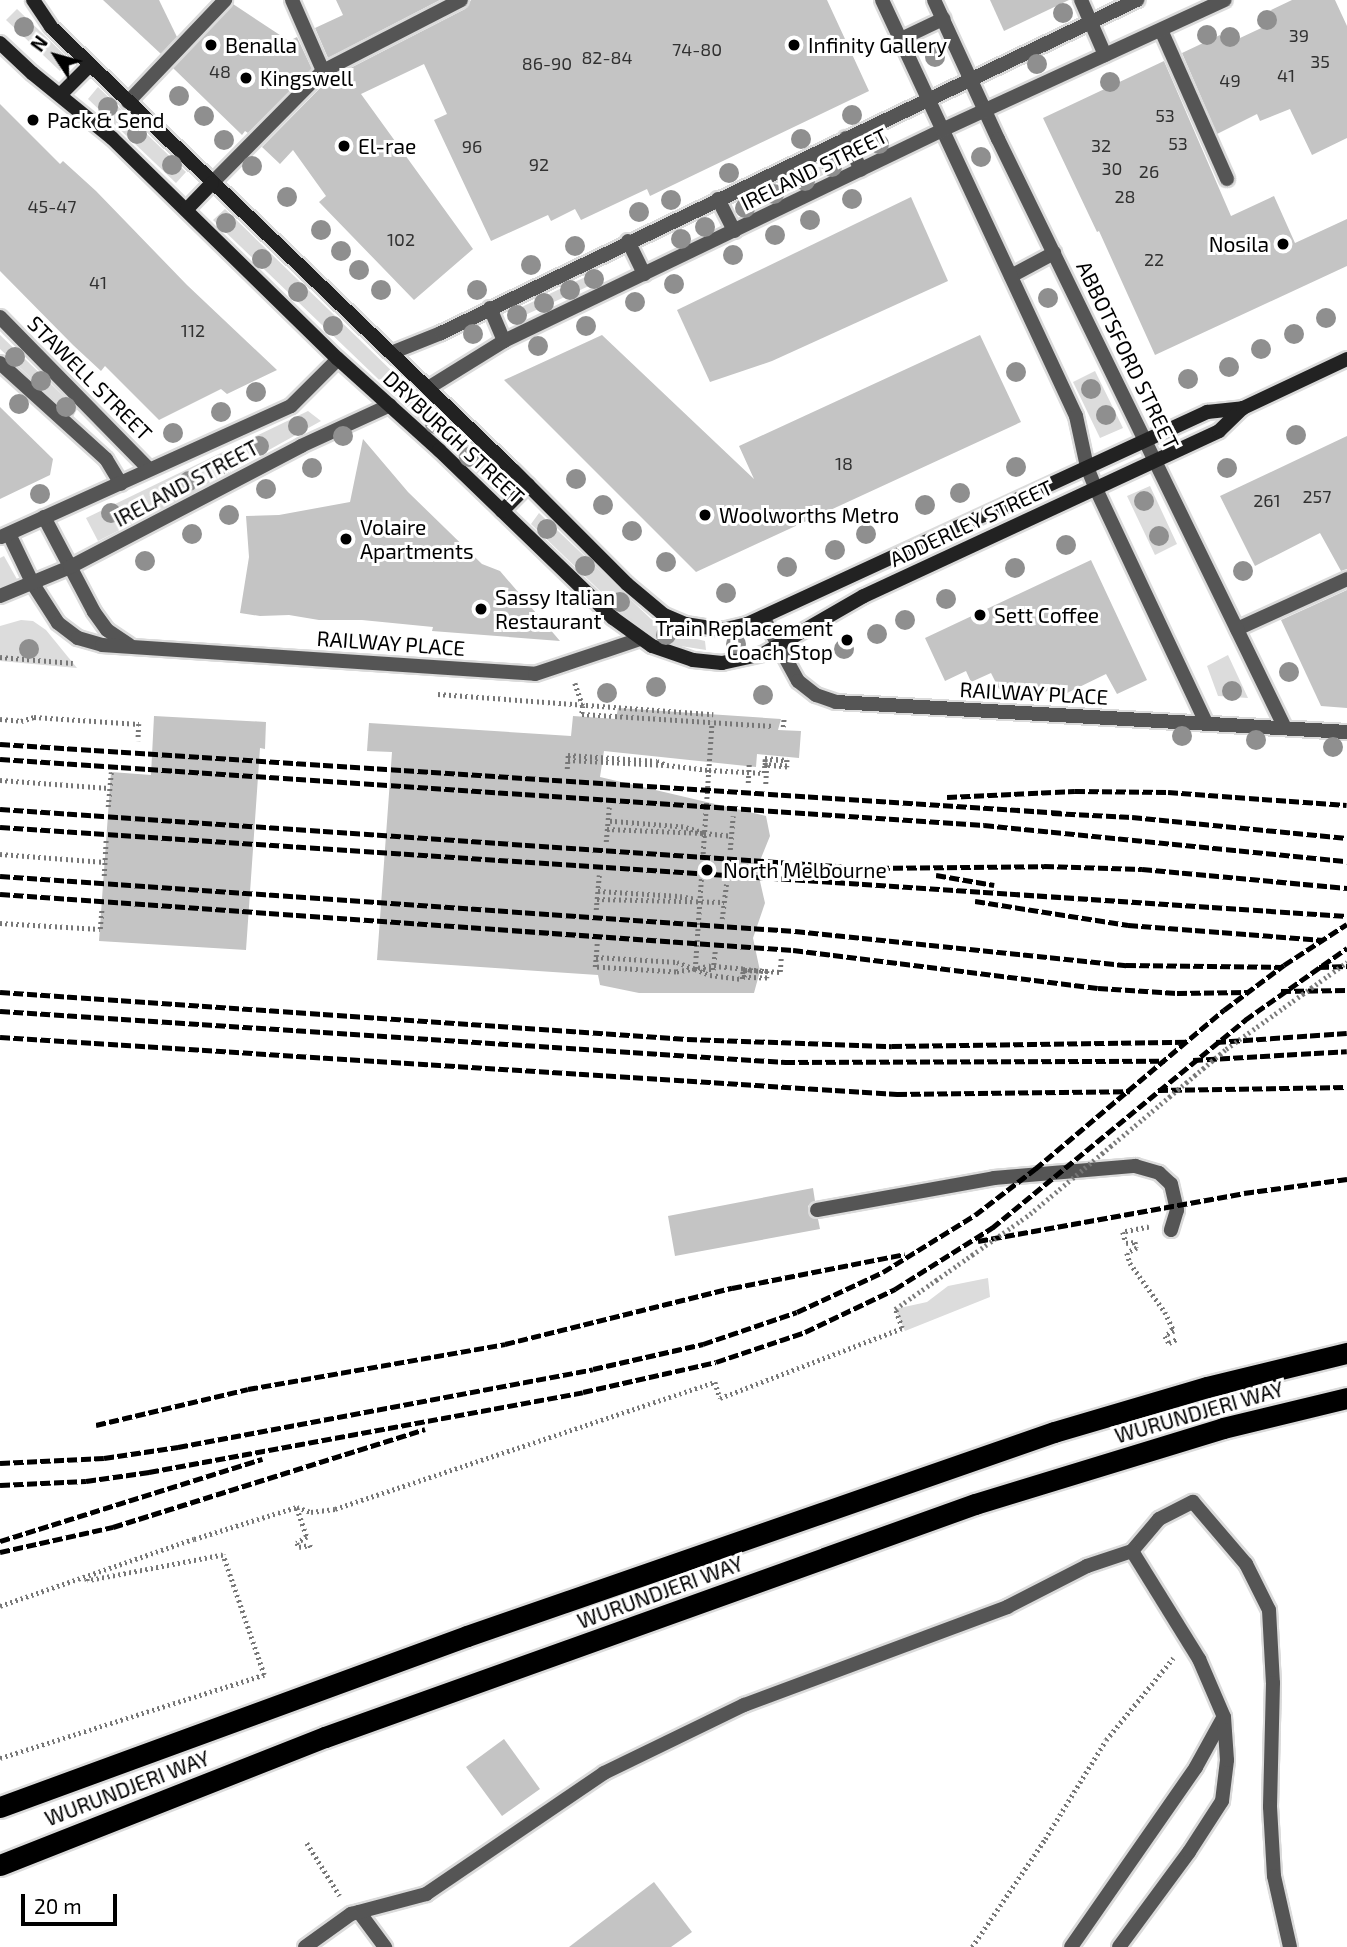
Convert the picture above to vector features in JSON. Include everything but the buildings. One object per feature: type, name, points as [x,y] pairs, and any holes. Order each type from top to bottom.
[{"type":"highway","name":"WURUNDJERI WAY","points":[[0,1807],[467,1636],[1054,1433],[1207,1387],[1347,1353]]},
{"type":"highway","name":"WURUNDJERI WAY","points":[[0,1864],[325,1737],[975,1504],[1223,1428],[1347,1398]]},
{"type":"street","name":"DRYBURGH STREET","points":[[33,0],[51,27],[646,601],[673,619],[712,630]]},
{"type":"street","points":[[128,102],[225,0]]},
{"type":"street","points":[[292,0],[323,71]]},
{"type":"street","points":[[187,209],[323,71],[461,0]]},
{"type":"street","points":[[882,0],[1076,416],[1087,467],[1096,489],[1206,723]]},
{"type":"street","name":"ABBOTSFORD STREET","points":[[934,0],[985,111],[1285,728]]},
{"type":"street","points":[[1081,0],[1105,55]]},
{"type":"street","name":"IRELAND STREET","points":[[391,353],[1136,0]]},
{"type":"street","name":"IRELAND STREET","points":[[428,388],[504,341],[942,130],[1224,0]]},
{"type":"street","points":[[901,39],[943,19]]},
{"type":"street","points":[[1161,30],[1227,179]]},
{"type":"street","name":"DRYBURGH STREET","points":[[0,43],[112,138],[338,359],[390,405],[600,606],[640,639],[673,654],[712,662]]},
{"type":"street","points":[[61,95],[90,65]]},
{"type":"street","points":[[846,138],[861,170]]},
{"type":"street","points":[[718,199],[734,231]]},
{"type":"street","points":[[628,242],[644,274]]},
{"type":"street","points":[[1011,276],[1054,253]]},
{"type":"street","points":[[490,308],[504,341]]},
{"type":"street","name":"STAWELL STREET","points":[[0,317],[149,469]]},
{"type":"street","name":"IRELAND STREET","points":[[4,536],[291,406],[338,359]]},
{"type":"street","name":"ADDERLEY STREET","points":[[712,662],[754,657],[778,646],[863,596],[1219,431],[1243,408],[1347,359]]},
{"type":"street","points":[[0,363],[106,459],[121,484]]},
{"type":"street","name":"IRELAND STREET","points":[[0,596],[70,567],[310,441],[390,405]]},
{"type":"street","name":"ADDERLEY STREET","points":[[712,630],[733,628],[764,617],[1207,412],[1243,408]]},
{"type":"street","points":[[502,511],[528,485]]},
{"type":"street","points":[[44,517],[100,622],[116,638],[133,646]]},
{"type":"street","name":"RAILWAY PLACE","points":[[4,536],[58,623],[78,638],[102,645],[535,674],[640,639]]},
{"type":"street","points":[[920,545],[929,566]]},
{"type":"street","points":[[1237,629],[1347,579]]},
{"type":"street","name":"RAILWAY PLACE","points":[[764,617],[778,646],[804,686],[816,695],[836,702],[1347,732]]},
{"type":"street","points":[[817,1210],[994,1178],[1135,1166],[1159,1173],[1171,1184],[1177,1210],[1172,1227]]},
{"type":"street","points":[[305,1947],[355,1913],[426,1894],[604,1773],[744,1705],[1007,1607],[1087,1566],[1132,1551],[1159,1519],[1193,1502],[1246,1564],[1269,1610],[1273,1683],[1270,1807],[1274,1876],[1290,1947]]},
{"type":"street","points":[[1119,1947],[1222,1801],[1227,1760],[1224,1717],[1188,1641],[1132,1551]]},
{"type":"street","points":[[1070,1947],[1189,1777],[1224,1717]]},
{"type":"street","points":[[355,1913],[385,1947]]},
{"type":"path","points":[[568,662],[583,706],[582,714],[774,726]]},
{"type":"path","points":[[0,719],[21,721],[34,717],[139,724],[138,741]]},
{"type":"path","points":[[783,727],[784,717]]},
{"type":"path","points":[[695,969],[712,722]]},
{"type":"path","points":[[567,769],[568,760],[764,773],[765,758],[787,760],[787,767],[767,765],[765,765],[765,759],[787,760],[787,766],[767,765],[766,784]]},
{"type":"path","points":[[748,783],[750,761]]},
{"type":"path","points":[[108,807],[111,772]]},
{"type":"path","points":[[0,780],[109,788]]},
{"type":"path","points":[[606,842],[609,807]]},
{"type":"path","points":[[730,850],[733,816]]},
{"type":"path","points":[[607,821],[683,827],[704,833]]},
{"type":"path","points":[[607,829],[731,836]]},
{"type":"path","points":[[104,876],[106,841]]},
{"type":"path","points":[[0,854],[105,862]]},
{"type":"path","points":[[596,910],[599,875]]},
{"type":"path","points":[[722,919],[726,884]]},
{"type":"path","points":[[598,891],[680,895],[700,900]]},
{"type":"path","points":[[597,899],[724,902]]},
{"type":"path","points":[[0,923],[100,929],[102,908]]},
{"type":"path","points":[[597,943],[595,967],[676,972],[711,966],[767,971],[767,978],[744,977],[745,970],[766,971],[780,972],[781,957]]},
{"type":"path","points":[[695,969],[713,970],[715,951]]},
{"type":"path","points":[[596,957],[677,962],[710,975],[742,979],[743,969]]},
{"type":"path","points":[[0,1606],[297,1507],[311,1512],[335,1509],[498,1452],[561,1435],[715,1382],[720,1398],[902,1328],[895,1309],[1030,1214],[1226,1049],[1347,962]]},
{"type":"path","points":[[1172,1227],[1123,1232],[1126,1243],[1136,1242],[1137,1248],[1127,1252],[1130,1263],[1165,1312],[1174,1331],[1164,1336],[1169,1343],[1177,1339]]},
{"type":"path","points":[[297,1507],[307,1536],[297,1543],[299,1547],[310,1545],[312,1550]]},
{"type":"path","points":[[0,1758],[264,1675],[223,1555],[87,1579]]},
{"type":"path","points":[[972,1947],[1045,1839],[1106,1740],[1146,1687],[1188,1641]]},
{"type":"path","points":[[307,1843],[355,1913]]},
{"type":"shaded area","points":[[17,9],[70,60],[60,71],[6,20]]},
{"type":"shaded area","points":[[98,87],[186,172],[176,183],[88,99]]},
{"type":"shaded area","points":[[836,159],[840,167],[742,213],[740,211],[739,205]]},
{"type":"shaded area","points":[[225,209],[493,469],[482,479],[213,220]]},
{"type":"shaded area","points":[[598,271],[602,280],[512,321],[511,312]]},
{"type":"shaded area","points":[[0,335],[77,409],[73,417],[0,349]]},
{"type":"shaded area","points":[[1095,371],[1123,428],[1100,438],[1073,382]]},
{"type":"shaded area","points":[[308,411],[321,421],[181,499],[98,541],[86,518]]},
{"type":"shaded area","points":[[1150,486],[1177,544],[1155,555],[1127,496]]},
{"type":"shaded area","points":[[539,513],[651,619],[672,633],[705,641],[706,650],[674,645],[648,634],[633,623],[531,524]]},
{"type":"shaded area","points":[[4,556],[18,581],[0,587],[0,558]]},
{"type":"shaded area","points":[[21,620],[33,621],[46,630],[77,668],[0,661],[0,626]]},
{"type":"shaded area","points":[[1228,655],[1248,698],[1218,696],[1207,666]]},
{"type":"shaded area","points":[[988,1278],[990,1297],[905,1331],[895,1309],[927,1302],[948,1286]]},
{"type":"railway","points":[[0,744],[1063,813]]},
{"type":"railway","points":[[0,759],[984,825],[1347,861]]},
{"type":"railway","points":[[947,797],[1075,791],[1168,792],[1347,805]]},
{"type":"railway","points":[[0,809],[866,868],[1044,866],[1142,869],[1347,888]]},
{"type":"railway","points":[[1052,813],[1132,817],[1347,838]]},
{"type":"railway","points":[[0,827],[1347,916]]},
{"type":"railway","points":[[936,875],[994,885]]},
{"type":"railway","points":[[0,876],[795,931],[1126,965],[1281,967]]},
{"type":"railway","points":[[0,894],[793,950],[1098,988],[1177,993],[1249,992]]},
{"type":"railway","points":[[975,901],[1128,925],[1323,940]]},
{"type":"railway","points":[[0,1463],[104,1458],[178,1447],[593,1369],[703,1344],[797,1312],[883,1272],[975,1215],[1035,1169],[1224,1010],[1284,965],[1347,924]]},
{"type":"railway","points":[[0,1485],[86,1481],[149,1472],[583,1392],[716,1362],[805,1332],[895,1289],[992,1228],[1245,1020],[1347,948]]},
{"type":"railway","points":[[1319,967],[1347,966]]},
{"type":"railway","points":[[1281,991],[1347,990]]},
{"type":"railway","points":[[0,992],[687,1039],[892,1046],[1188,1042]]},
{"type":"railway","points":[[0,1011],[785,1062],[1165,1061]]},
{"type":"railway","points":[[1216,1042],[1347,1033]]},
{"type":"railway","points":[[0,1037],[897,1094],[1130,1091]]},
{"type":"railway","points":[[1193,1060],[1347,1051]]},
{"type":"railway","points":[[1158,1090],[1347,1087]]},
{"type":"railway","points":[[978,1241],[1244,1193],[1347,1179]]},
{"type":"railway","points":[[96,1425],[248,1389],[505,1344],[732,1288],[905,1254]]},
{"type":"railway","points":[[0,1552],[113,1527],[425,1429]]},
{"type":"railway","points":[[0,1541],[262,1459]]},
{"type":"place","name":"Benalla","points":[[211,45]]},
{"type":"place","name":"Infinity Gallery","points":[[794,45]]},
{"type":"place","name":"Kingswell","points":[[246,78]]},
{"type":"place","name":"Pack & Send","points":[[33,120]]},
{"type":"place","name":"El-rae","points":[[344,146]]},
{"type":"place","name":"Nosila","points":[[1283,244]]},
{"type":"place","name":"Woolworths Metro","points":[[705,515]]},
{"type":"place","name":"Volaire Apartments","points":[[346,539]]},
{"type":"place","name":"Sassy Italian Restaurant","points":[[481,609]]},
{"type":"place","name":"Sett Coffee","points":[[980,615]]},
{"type":"place","name":"Train Replacement Coach Stop","points":[[847,640]]},
{"type":"place","name":"North Melbourne","points":[[707,870]]}]
